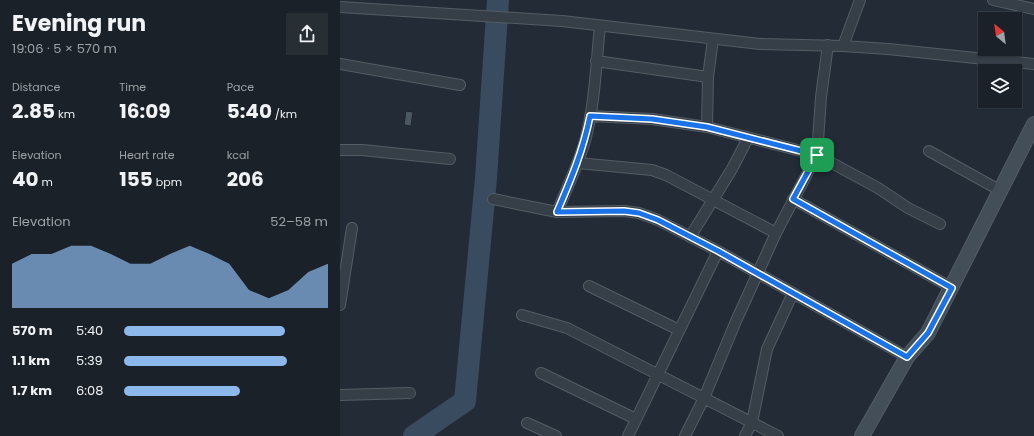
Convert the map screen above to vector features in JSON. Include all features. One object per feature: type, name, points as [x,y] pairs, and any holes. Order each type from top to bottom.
[{"type":"street","points":[[843,46],[860,0]]},
{"type":"street","points":[[993,0],[1034,9]]},
{"type":"street","points":[[340,7],[355,4],[444,13],[562,21],[760,44],[843,46],[1034,64]]},
{"type":"street","points":[[557,212],[578,163],[585,140],[590,116],[600,26]]},
{"type":"street","points":[[707,127],[708,78],[713,39]]},
{"type":"street","points":[[685,436],[704,398],[776,233],[817,155],[821,97],[828,45]]},
{"type":"street","points":[[596,61],[708,78]]},
{"type":"street","points":[[340,64],[460,85]]},
{"type":"street","points":[[590,116],[652,119],[707,127],[817,155],[878,188],[908,208],[940,224]]},
{"type":"street","points":[[862,436],[907,357],[928,333],[1034,124]]},
{"type":"street","points":[[690,237],[732,169],[748,138]]},
{"type":"street","points":[[340,150],[362,150],[450,158]]},
{"type":"street","points":[[929,151],[1001,191]]},
{"type":"street","points":[[578,163],[652,170],[666,175],[714,199],[776,233]]},
{"type":"street","points":[[493,199],[557,212],[624,211],[639,213],[658,220],[758,273],[907,357]]},
{"type":"street","points":[[793,199],[952,288]]},
{"type":"street","points":[[340,299],[352,228]]},
{"type":"street","points":[[628,436],[718,251]]},
{"type":"street","points":[[589,286],[679,330]]},
{"type":"street","points":[[745,436],[752,422],[767,349],[792,293]]},
{"type":"street","points":[[522,314],[567,328],[778,436]]},
{"type":"street","points":[[541,372],[636,419]]},
{"type":"street","points":[[340,395],[410,393]]},
{"type":"street","points":[[527,423],[556,436]]},
{"type":"building","points":[[406,111],[413,112],[411,126],[404,125]]},
{"type":"waterway","points":[[414,436],[465,401],[486,178],[498,0]]},
{"type":"route","points":[[590,116],[652,119],[707,127],[817,155],[793,199],[952,288],[928,333],[907,357],[718,251],[658,220],[639,213],[624,211],[557,212],[578,163],[590,116]]}]
